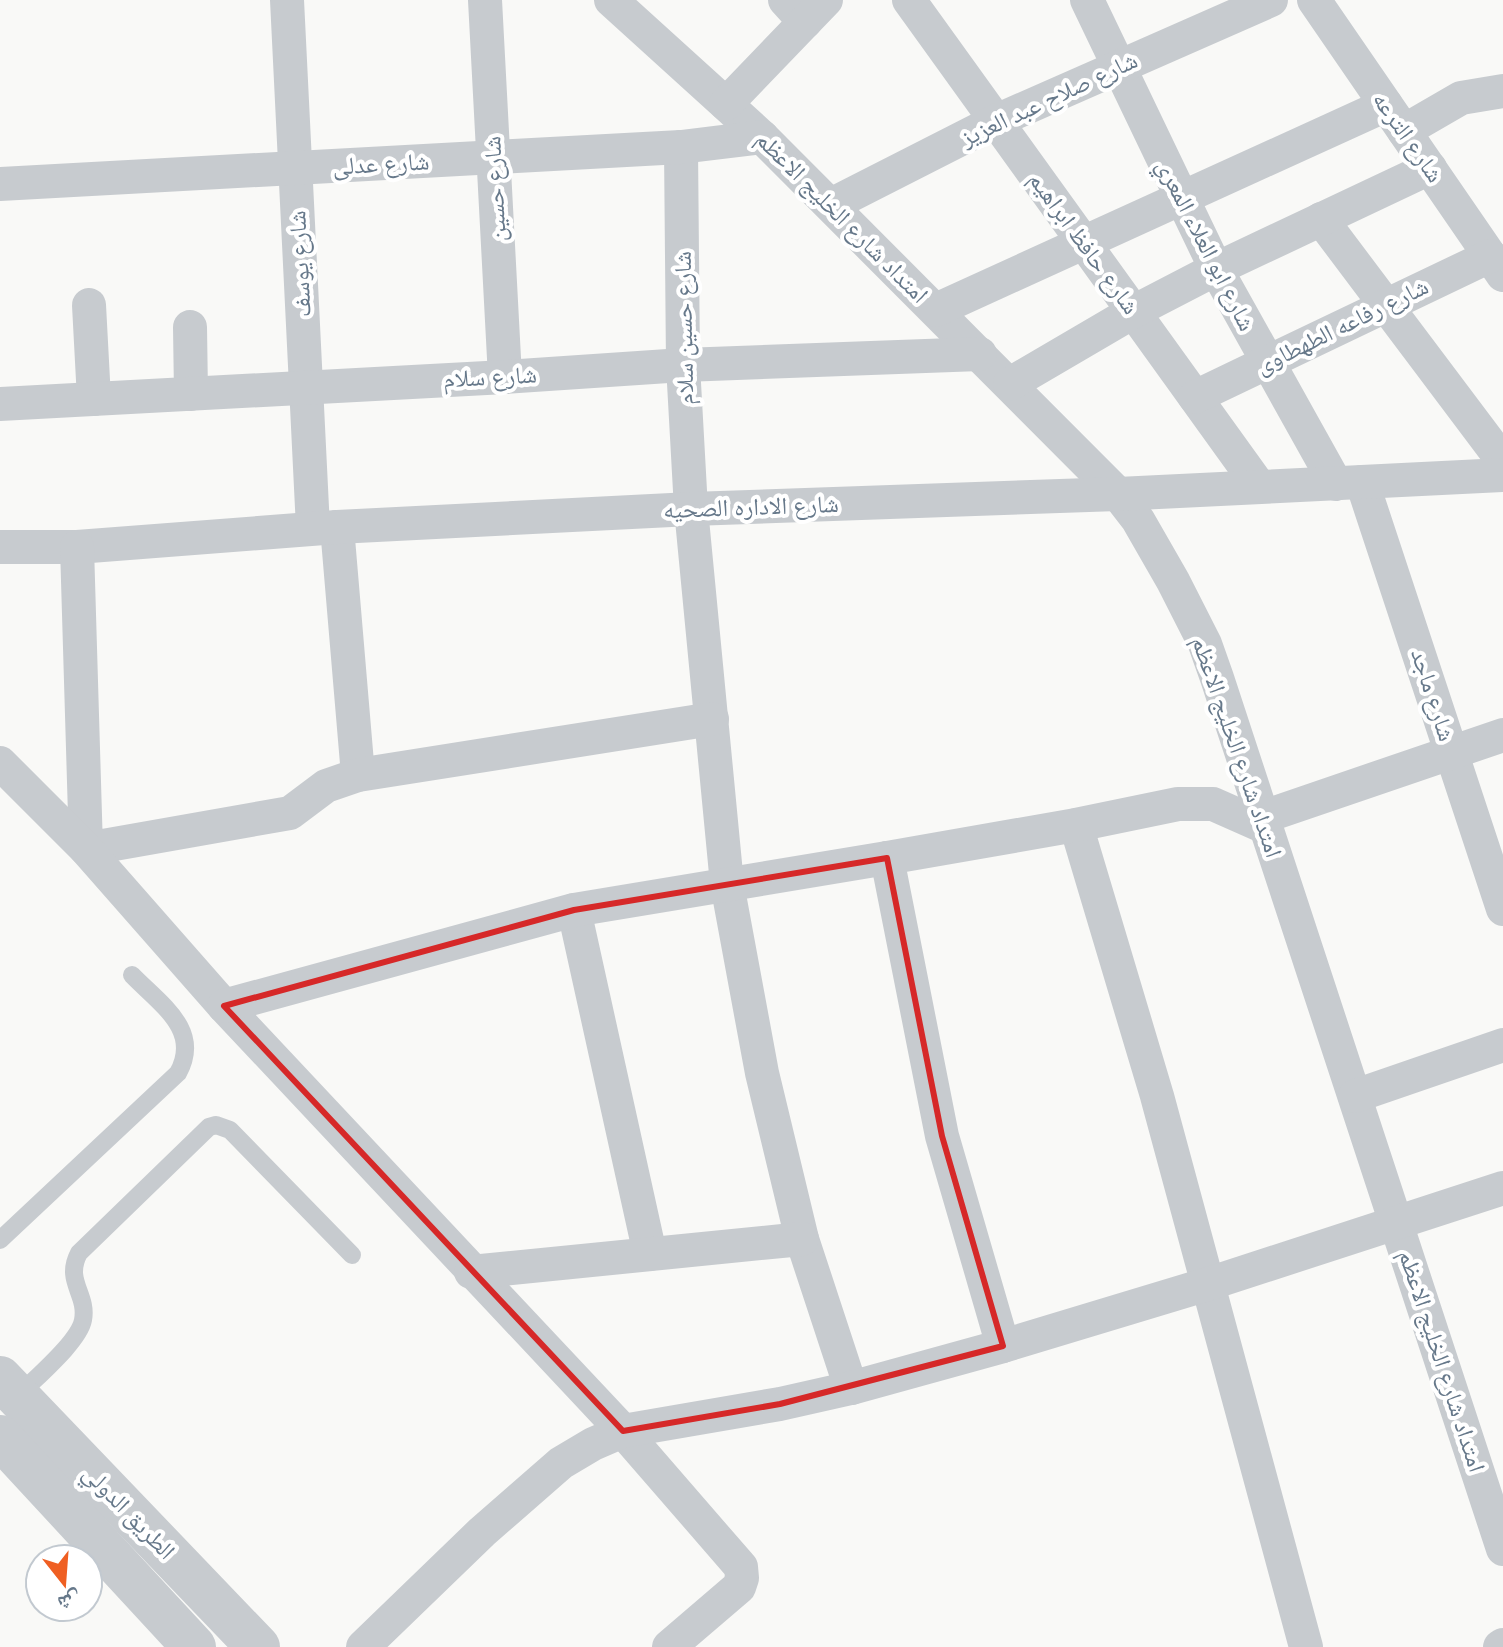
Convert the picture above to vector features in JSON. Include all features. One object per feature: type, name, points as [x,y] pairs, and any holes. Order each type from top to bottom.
[{"type":"street","name":"شارع يوسف","points":[[287,0],[306,388],[358,775]]},
{"type":"street","name":"شارع حسين","points":[[485,0],[505,377]]},
{"type":"street","name":"امتداد شارع الخليج الاعظم","points":[[611,0],[762,137],[831,205],[1118,494],[1138,520],[1205,644],[1503,1549]]},
{"type":"street","name":"شارع ابو العلاء المعري","points":[[1087,0],[1216,269],[1268,362],[1349,483]]},
{"type":"street","name":"شارع صلاح عبد العزيز","points":[[831,205],[996,121],[1271,0]]},
{"type":"street","name":"شارع الترعه","points":[[1314,0],[1496,265]]},
{"type":"street","name":"شارع حافظ ابراهيم","points":[[911,1],[1259,486]]},
{"type":"street","points":[[726,104],[805,7]]},
{"type":"street","points":[[936,310],[1180,197],[1395,118],[1461,98],[1503,91]]},
{"type":"street","name":"شارع عدلى","points":[[0,184],[494,159],[681,147],[762,137]]},
{"type":"street","name":"شارع حسين سلام","points":[[681,147],[683,365],[691,509],[727,884],[762,1073],[802,1239],[851,1388]]},
{"type":"street","points":[[1010,384],[1133,312],[1216,269],[1430,168]]},
{"type":"street","points":[[1321,219],[1503,461]]},
{"type":"street","name":"شارع رفاعه الطهطاوى","points":[[1195,397],[1386,305],[1496,265]]},
{"type":"street","points":[[89,305],[94,399]]},
{"type":"street","points":[[190,327],[191,394]]},
{"type":"street","name":"شارع سلام","points":[[0,404],[683,365],[980,354]]},
{"type":"street","name":"شارع الاداره الصحيه","points":[[0,547],[77,547],[325,528],[691,509],[1118,494],[1503,475]]},
{"type":"street","name":"شارع ماجد","points":[[1349,483],[1451,752],[1503,909]]},
{"type":"street","points":[[77,547],[86,849]]},
{"type":"street","points":[[86,849],[290,813],[326,786],[358,775],[712,719]]},
{"type":"street","points":[[224,1006],[574,910],[1076,825],[1178,804],[1213,804],[1264,822],[1503,735]]},
{"type":"street","points":[[0,763],[86,849],[224,1006],[623,1431],[741,1567],[739,1587],[669,1647]]},
{"type":"street","points":[[1076,825],[1157,1096],[1306,1647]]},
{"type":"street","points":[[887,858],[942,1136],[1003,1346]]},
{"type":"street","points":[[574,910],[650,1254]]},
{"type":"street","points":[[1355,1096],[1503,1045]]},
{"type":"street","points":[[363,1647],[482,1532],[561,1463],[623,1431],[780,1404],[851,1388],[1208,1284],[1503,1188]]},
{"type":"street","points":[[471,1272],[802,1239]]},
{"type":"street","name":"الطريق الدولي","points":[[9,1387],[258,1647]]},
{"type":"street","name":"الطريق الدولي","points":[[5,1453],[176,1635]]},
{"type":"street","points":[[176,1635],[196,1582]]},
{"type":"lane","points":[[0,1240],[178,1073],[185,1061],[187,1048],[178,1023],[132,975]]},
{"type":"lane","points":[[9,1387],[80,1329],[84,1310],[72,1272],[79,1253],[209,1127],[216,1125],[230,1130],[352,1255]]},
{"type":"highlighted area","points":[[887,858],[942,1136],[1003,1346],[780,1404],[623,1431],[224,1006],[574,910]]}]
